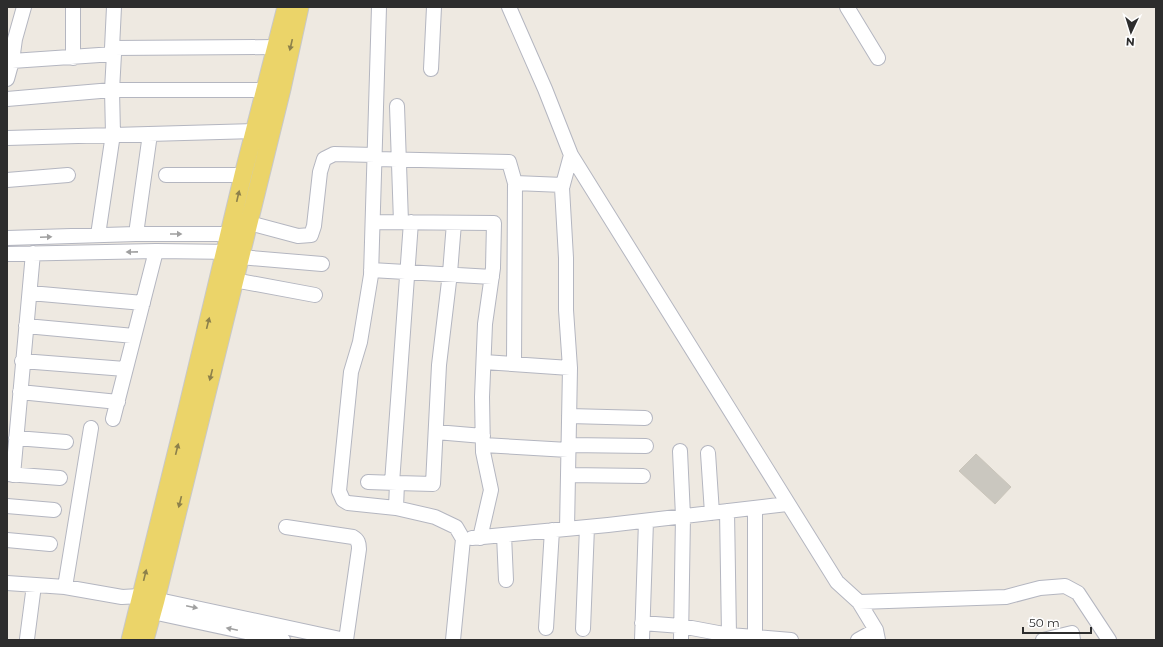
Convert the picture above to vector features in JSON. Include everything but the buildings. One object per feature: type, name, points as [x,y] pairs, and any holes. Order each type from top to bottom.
[{"type":"main road","points":[[130,640],[147,604],[234,280],[236,254],[229,234],[286,7]]},
{"type":"main road","points":[[145,640],[147,604],[236,254],[248,228],[282,89],[300,7]]},
{"type":"street","points":[[7,79],[12,61],[15,39],[24,7]]},
{"type":"street","points":[[73,7],[73,58]]},
{"type":"street","points":[[98,235],[114,134],[112,90],[114,7]]},
{"type":"street","points":[[379,7],[371,270],[360,342],[351,372],[339,491],[343,500],[348,503],[396,508],[446,521],[458,535],[480,538],[646,521],[787,504]]},
{"type":"street","points":[[431,69],[434,7]]},
{"type":"street","points":[[509,7],[545,89],[571,155],[837,582],[859,602],[876,637],[858,640]]},
{"type":"street","points":[[847,7],[878,58]]},
{"type":"street","points":[[12,61],[73,58],[113,51],[276,47]]},
{"type":"street","points":[[7,99],[112,90],[265,90]]},
{"type":"street","points":[[396,106],[399,160],[406,222],[407,272],[394,483],[396,508]]},
{"type":"street","points":[[7,138],[255,131]]},
{"type":"street","points":[[136,234],[150,134]]},
{"type":"street","points":[[7,238],[136,234],[229,234],[248,228],[298,236],[310,235],[314,226],[320,172],[324,159],[334,154],[399,160],[509,162],[515,183],[514,364]]},
{"type":"street","points":[[567,529],[570,368],[566,310],[566,258],[562,188],[571,155]]},
{"type":"street","points":[[7,180],[68,175]]},
{"type":"street","points":[[166,175],[243,175]]},
{"type":"street","points":[[515,183],[563,185]]},
{"type":"street","points":[[373,222],[494,223],[492,277],[485,324],[483,441],[483,452],[491,490],[480,538]]},
{"type":"street","points":[[368,482],[433,484],[439,365],[450,275],[454,223]]},
{"type":"street","points":[[113,419],[156,251]]},
{"type":"street","points":[[7,254],[156,251],[236,254],[322,264]]},
{"type":"street","points":[[33,253],[16,438],[10,474],[60,478]]},
{"type":"street","points":[[371,270],[492,277]]},
{"type":"street","points":[[234,280],[315,295]]},
{"type":"street","points":[[30,293],[143,303]]},
{"type":"street","points":[[26,326],[134,336]]},
{"type":"street","points":[[22,361],[125,369]]},
{"type":"street","points":[[484,362],[570,368]]},
{"type":"street","points":[[20,392],[118,402]]},
{"type":"street","points":[[569,416],[645,418]]},
{"type":"street","points":[[65,587],[91,428]]},
{"type":"street","points":[[436,432],[483,441],[568,447],[646,446]]},
{"type":"street","points":[[16,438],[66,442]]},
{"type":"street","points":[[680,451],[683,516],[681,633]]},
{"type":"street","points":[[708,453],[712,513]]},
{"type":"street","points":[[568,475],[643,476]]},
{"type":"street","points":[[7,506],[54,510]]},
{"type":"street","points":[[755,508],[755,637]]},
{"type":"street","points":[[727,511],[729,635]]},
{"type":"street","points":[[642,640],[646,521]]},
{"type":"street","points":[[7,583],[65,587],[122,597],[279,636],[346,640],[359,549],[357,540],[353,537],[286,527]]},
{"type":"street","points":[[583,629],[587,527]]},
{"type":"street","points":[[546,628],[552,530]]},
{"type":"street","points":[[444,640],[458,535]]},
{"type":"street","points":[[453,640],[458,535]]},
{"type":"street","points":[[504,535],[506,580]]},
{"type":"street","points":[[7,540],[50,544]]},
{"type":"street","points":[[27,639],[34,585]]},
{"type":"street","points":[[859,602],[1006,597],[1040,588],[1065,586],[1078,593],[1109,640]]},
{"type":"street","points":[[642,624],[681,633],[791,640]]},
{"type":"street","points":[[1043,640],[1072,633],[1073,640]]}]
